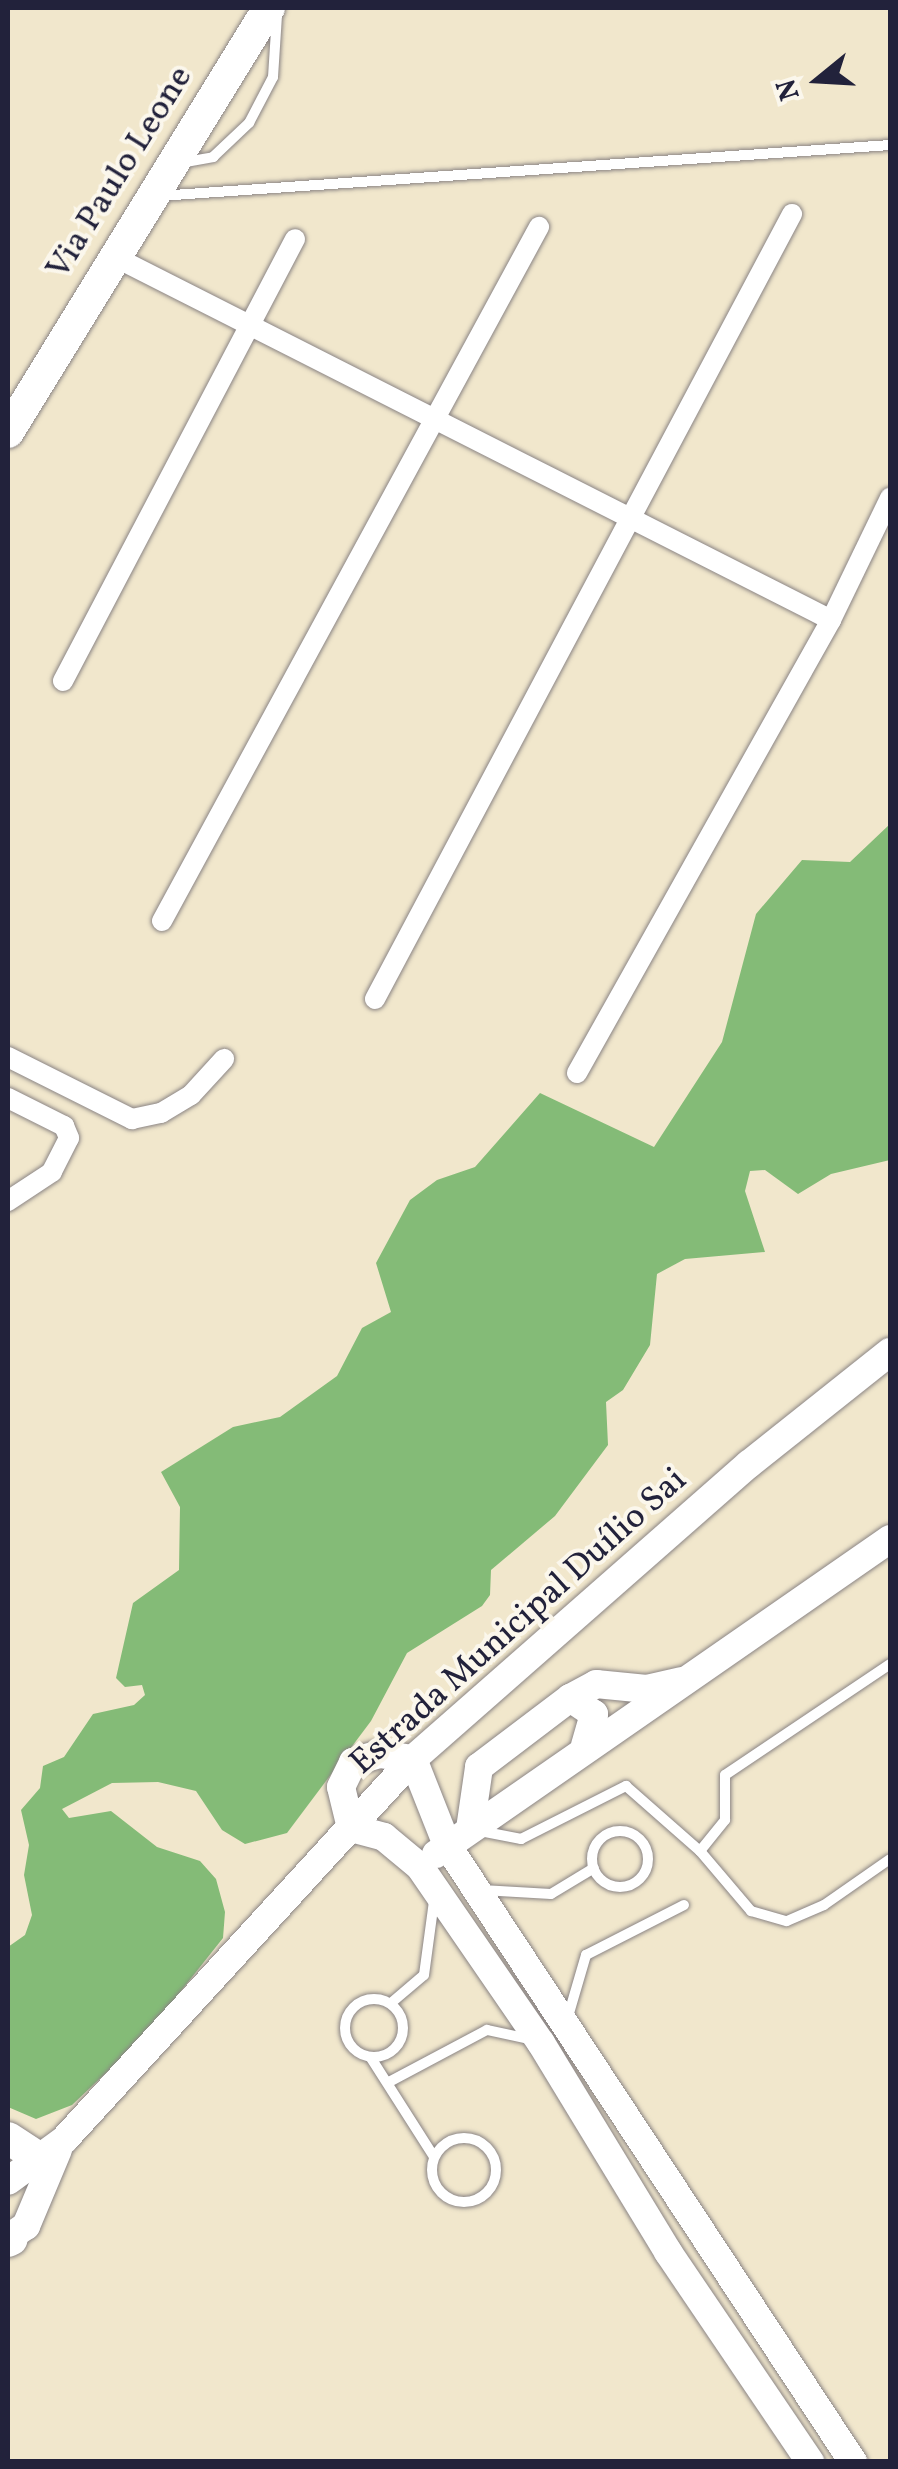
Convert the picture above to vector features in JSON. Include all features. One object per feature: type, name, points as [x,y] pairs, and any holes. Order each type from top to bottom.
[{"type":"main road","name":"Via Paulo Leone","points":[[8,432],[113,256],[272,8]]},
{"type":"main road","points":[[8,2138],[52,2149]]},
{"type":"street","points":[[375,999],[792,214]]},
{"type":"street","points":[[162,921],[539,227]]},
{"type":"street","points":[[63,681],[294,239]]},
{"type":"street","points":[[113,256],[831,620]]},
{"type":"street","points":[[576,1073],[831,620],[890,498]]},
{"type":"street","points":[[8,1057],[132,1119],[161,1113],[191,1095],[224,1059]]},
{"type":"street","points":[[8,1098],[64,1126],[69,1138],[52,1172],[8,1201]]},
{"type":"street","name":"Estrada Municipal Duílio Sai","points":[[8,2183],[52,2149],[413,1759],[734,1477],[890,1352]]},
{"type":"street","points":[[427,1878],[459,1837],[585,1746],[890,1539]]},
{"type":"street","points":[[459,1837],[479,1767],[570,1698],[596,1684],[648,1689],[686,1680]]},
{"type":"street","points":[[570,1698],[594,1714],[585,1746]]},
{"type":"street","points":[[810,2462],[542,2042],[427,1878],[403,1848],[351,1828],[341,1787],[353,1762],[380,1754],[413,1759],[459,1837],[478,1890],[853,2462]]},
{"type":"street","points":[[474,1793],[512,1800]]},
{"type":"street","points":[[542,2042],[566,2021]]},
{"type":"street","points":[[9,2239],[26,2226],[52,2149]]},
{"type":"street","points":[[8,2183],[30,2209]]},
{"type":"street","points":[[738,2354],[763,2358],[778,2350]]},
{"type":"street","points":[[786,2426],[825,2421]]},
{"type":"lane","points":[[154,196],[890,144]]},
{"type":"lane","points":[[700,1851],[725,1820],[725,1776],[890,1664]]},
{"type":"lane","points":[[459,1837],[521,1839],[626,1786],[700,1851],[751,1912],[787,1921],[802,1919],[890,1859]]},
{"type":"lane","points":[[617,1831],[636,1836],[647,1851],[646,1871],[630,1886],[608,1884],[594,1868],[594,1848],[617,1831]]},
{"type":"lane","points":[[478,1890],[551,1894],[594,1868]]},
{"type":"lane","points":[[427,1878],[431,1958],[424,1974],[391,2004],[357,2004],[344,2024],[350,2045],[370,2058],[389,2082],[434,2158],[437,2187],[447,2199],[466,2202],[495,2182],[496,2164],[472,2137],[456,2138],[434,2158]]},
{"type":"lane","points":[[566,2021],[586,1955],[684,1904]]},
{"type":"lane","points":[[370,2058],[391,2052],[403,2034],[391,2004]]},
{"type":"lane","points":[[389,2082],[488,2030],[542,2042]]},
{"type":"green space","points":[[890,824],[890,1160],[831,1174],[798,1194],[765,1170],[750,1171],[745,1191],[765,1252],[685,1259],[657,1274],[650,1345],[623,1390],[606,1402],[608,1445],[555,1516],[491,1570],[490,1595],[482,1606],[407,1653],[371,1721],[287,1833],[245,1844],[222,1830],[196,1791],[158,1782],[112,1783],[62,1809],[69,1818],[111,1811],[157,1847],[200,1861],[216,1879],[225,1912],[223,1938],[146,2035],[72,2105],[36,2119],[8,2107],[8,1947],[25,1935],[32,1915],[24,1875],[29,1845],[21,1810],[40,1788],[43,1766],[64,1757],[93,1714],[134,1705],[145,1695],[142,1685],[125,1687],[116,1678],[133,1603],[179,1570],[180,1507],[161,1472],[233,1427],[280,1417],[337,1376],[362,1328],[391,1312],[376,1263],[410,1200],[437,1180],[475,1167],[540,1093],[654,1147],[722,1042],[756,914],[802,860],[850,862]]}]
